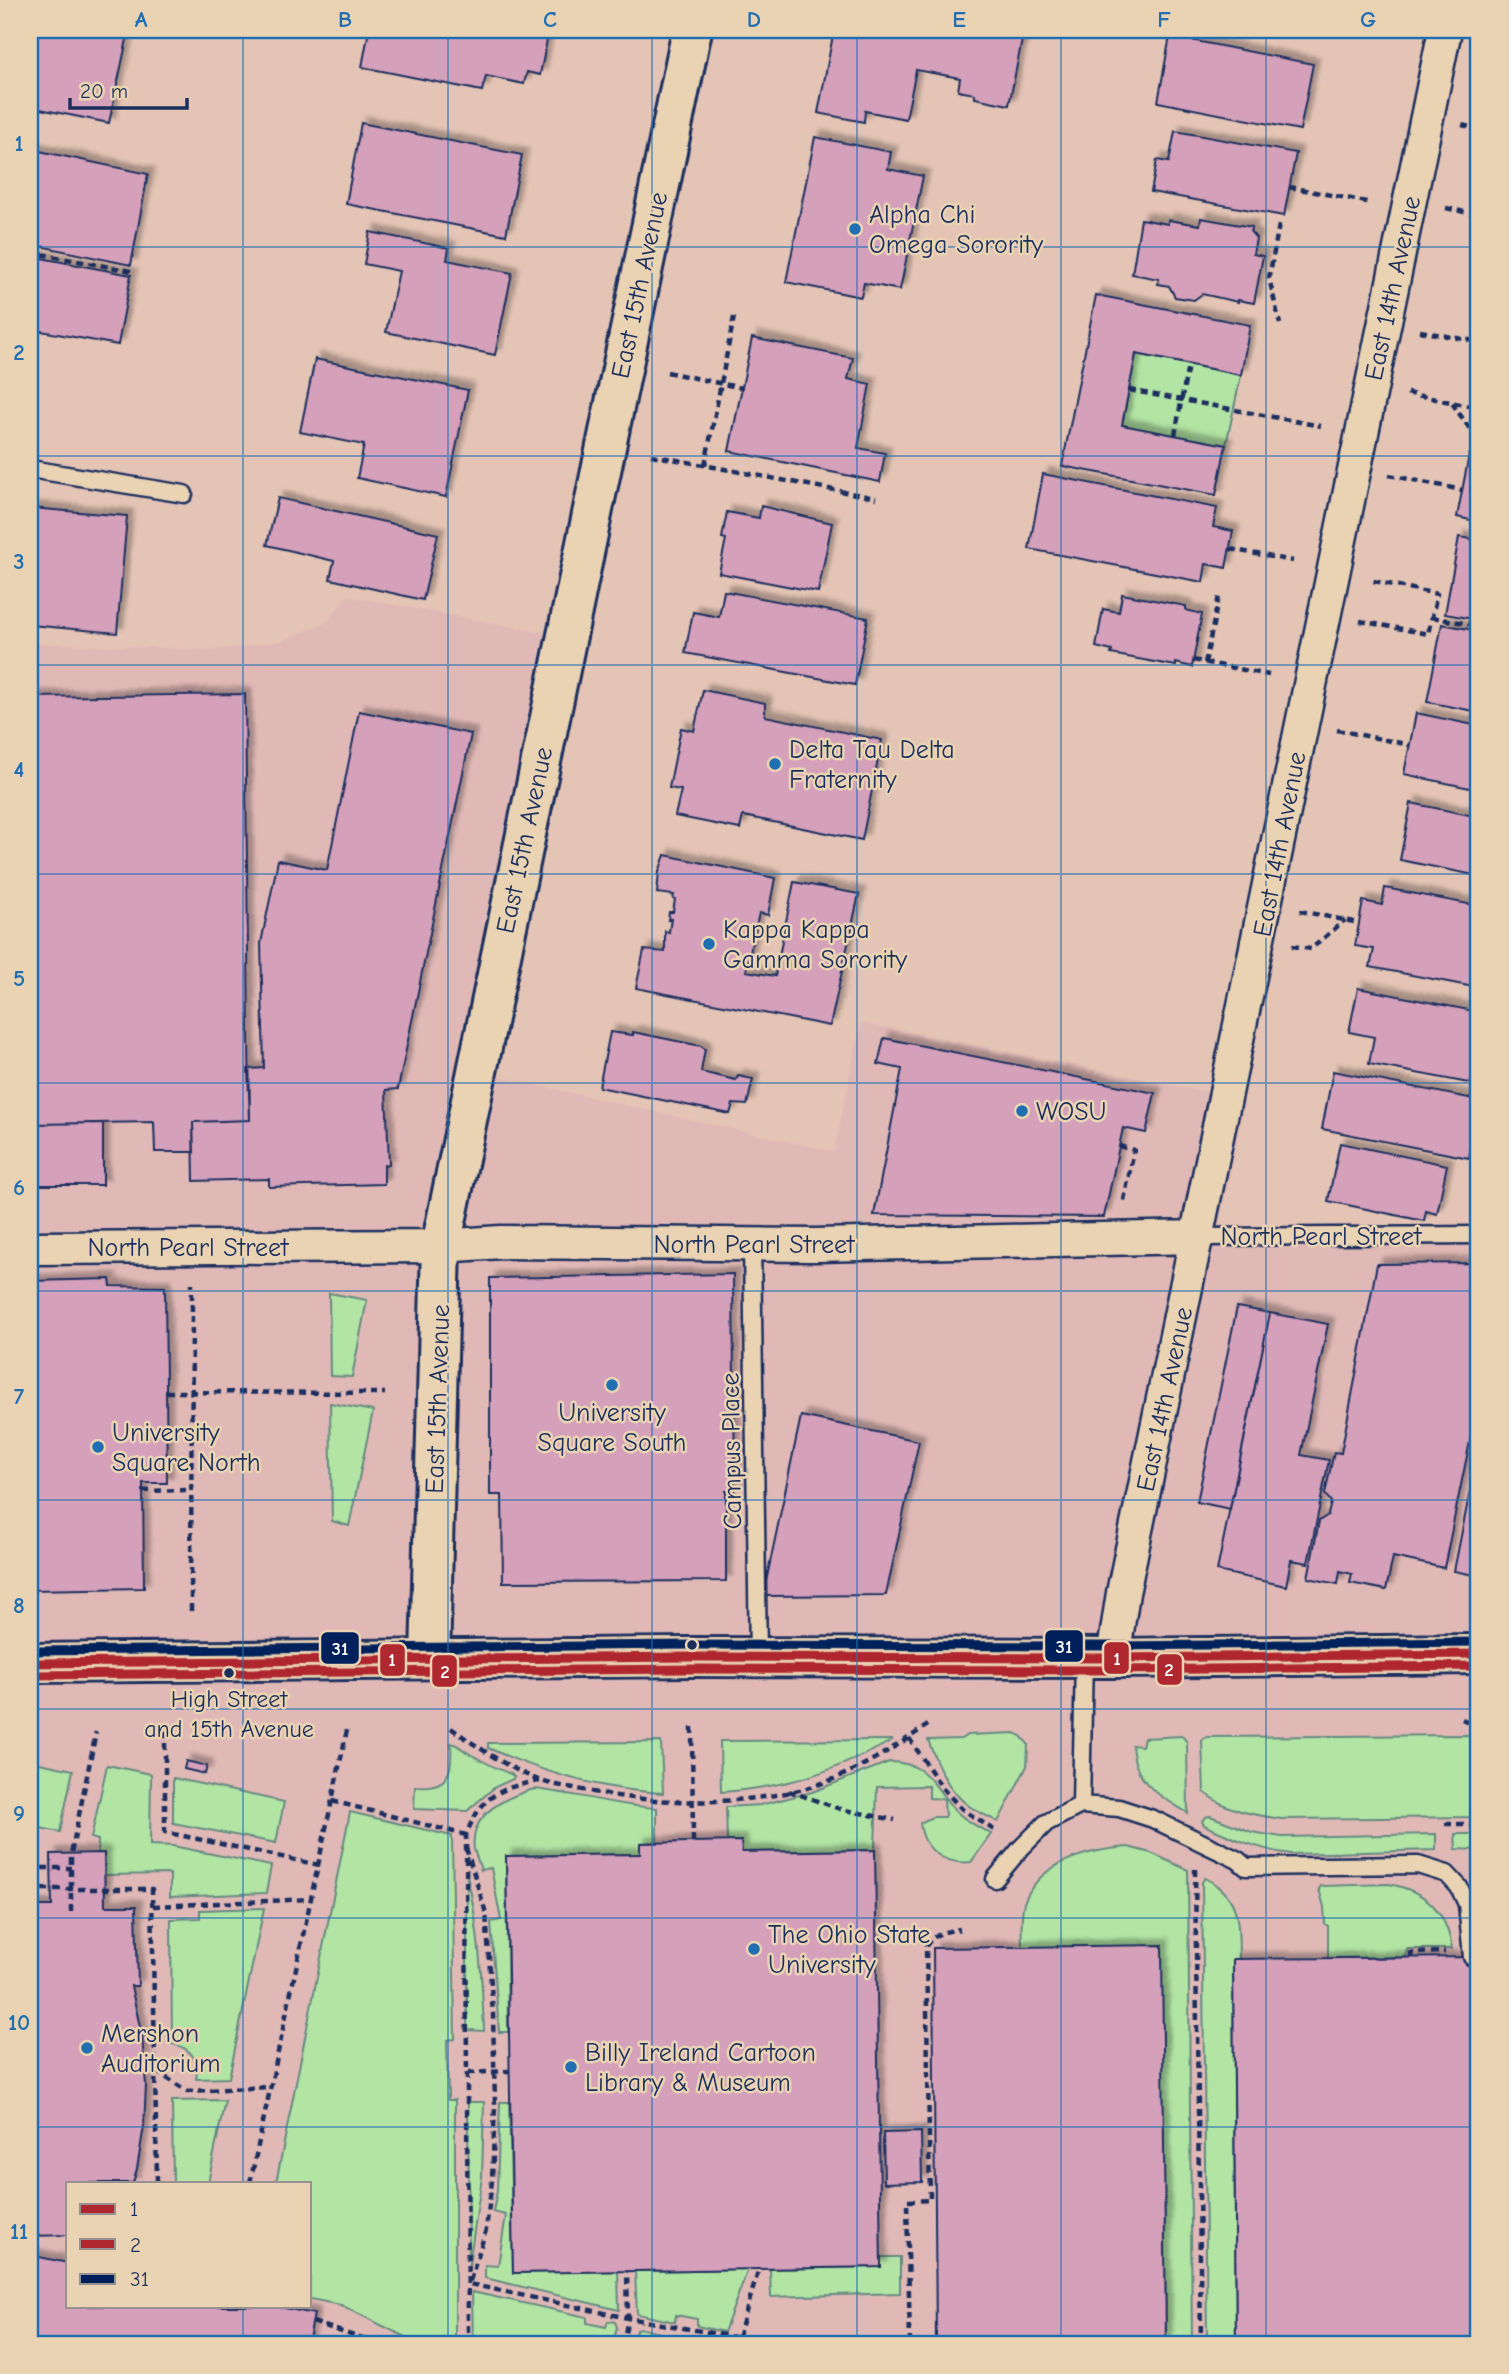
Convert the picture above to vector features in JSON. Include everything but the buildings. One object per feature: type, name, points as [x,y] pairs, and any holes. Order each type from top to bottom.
[{"type":"street","name":"East 15th Avenue","points":[[430,1659],[440,1246],[692,30]]},
{"type":"street","name":"East 14th Avenue","points":[[1098,1658],[1123,1593],[1445,30]]},
{"type":"street","name":"North Pearl Street","points":[[30,1248],[440,1246],[501,1242],[752,1245],[1198,1237]]},
{"type":"street","points":[[30,1663],[1479,1654]]},
{"type":"lane","points":[[30,469],[184,494]]},
{"type":"lane","name":"North Pearl Street","points":[[1198,1237],[1479,1236]]},
{"type":"lane","name":"Campus Place","points":[[752,1245],[758,1657]]},
{"type":"lane","points":[[1081,1805],[1098,1658]]},
{"type":"lane","points":[[995,1879],[1046,1823],[1081,1805],[1119,1808],[1153,1819],[1251,1867],[1418,1865],[1447,1874],[1460,1888],[1467,1904],[1472,1957]]},
{"type":"path","points":[[1462,125],[1479,129]]},
{"type":"path","points":[[1290,187],[1367,202]]},
{"type":"path","points":[[1445,208],[1479,215]]},
{"type":"path","points":[[1279,225],[1269,278],[1280,324]]},
{"type":"path","points":[[30,252],[131,271]]},
{"type":"path","points":[[705,465],[734,317]]},
{"type":"path","points":[[1420,331],[1479,342]]},
{"type":"path","points":[[1175,435],[1188,365]]},
{"type":"path","points":[[667,372],[742,388]]},
{"type":"path","points":[[1129,390],[1321,426]]},
{"type":"path","points":[[1407,393],[1479,408]]},
{"type":"path","points":[[1452,402],[1472,432],[1479,433]]},
{"type":"path","points":[[651,455],[876,499]]},
{"type":"path","points":[[1389,475],[1462,490]]},
{"type":"path","points":[[1230,549],[1293,561]]},
{"type":"path","points":[[1360,620],[1429,634],[1437,594],[1368,579]]},
{"type":"path","points":[[1205,663],[1219,596]]},
{"type":"path","points":[[1432,617],[1479,626]]},
{"type":"path","points":[[1193,660],[1269,675]]},
{"type":"path","points":[[1337,730],[1410,745]]},
{"type":"path","points":[[1300,911],[1360,923]]},
{"type":"path","points":[[1292,946],[1311,950],[1345,920]]},
{"type":"path","points":[[1119,1146],[1134,1150],[1122,1211]]},
{"type":"path","points":[[191,1611],[192,1246]]},
{"type":"path","points":[[166,1392],[386,1393]]},
{"type":"path","points":[[143,1491],[191,1490]]},
{"type":"path","points":[[1462,1719],[1479,1727]]},
{"type":"path","points":[[452,1728],[507,1765],[540,1781],[624,1799],[692,1801],[737,1800],[789,1791],[834,1779],[885,1754],[928,1725]]},
{"type":"path","points":[[692,1727],[693,1841]]},
{"type":"path","points":[[250,2182],[347,1730]]},
{"type":"path","points":[[164,1731],[165,1832],[318,1864]]},
{"type":"path","points":[[71,1912],[71,1854],[96,1732]]},
{"type":"path","points":[[909,1738],[952,1799],[962,1809],[997,1832]]},
{"type":"path","points":[[468,2344],[466,1835],[474,1815],[491,1796],[516,1784],[540,1781]]},
{"type":"path","points":[[789,1791],[840,1809],[895,1820]]},
{"type":"path","points":[[332,1801],[466,1835]]},
{"type":"path","points":[[1445,1824],[1479,1824]]},
{"type":"path","points":[[466,1848],[486,1913],[494,2014],[495,2071],[492,2181],[486,2230],[469,2284]]},
{"type":"path","points":[[1195,1864],[1201,2344]]},
{"type":"path","points":[[30,1868],[71,1868]]},
{"type":"path","points":[[30,1889],[152,1888],[157,2182]]},
{"type":"path","points":[[153,1906],[311,1899]]},
{"type":"path","points":[[910,2344],[907,2201],[930,2200],[926,1946],[932,1937],[939,1933],[960,1929]]},
{"type":"path","points":[[1411,1957],[1411,1953],[1452,1952]]},
{"type":"path","points":[[155,2071],[187,2091],[271,2087]]},
{"type":"path","points":[[468,2073],[509,2071]]},
{"type":"path","points":[[729,2344],[738,2338],[759,2269]]},
{"type":"path","points":[[623,2344],[628,2318],[627,2271]]},
{"type":"path","points":[[469,2284],[628,2318],[773,2344]]},
{"type":"path","points":[[313,2322],[377,2344]]},
{"type":"shaded area","points":[[347,596],[545,633],[457,1067],[834,1152],[861,1023],[1245,1100],[1220,1222],[1232,1236],[1479,1235],[1479,2344],[30,2344],[30,643],[217,650],[282,641],[327,622]]},
{"type":"green space","points":[[1136,354],[1241,375],[1226,445],[1122,425]]},
{"type":"green space","points":[[329,1293],[367,1300],[352,1377],[330,1376]]},
{"type":"green space","points":[[330,1403],[373,1411],[349,1526],[332,1521]]},
{"type":"green space","points":[[1015,1733],[1028,1744],[1027,1766],[998,1822],[961,1800],[939,1767],[928,1740]]},
{"type":"green space","points":[[1468,1735],[1479,1739],[1479,1817],[1281,1819],[1230,1807],[1204,1792],[1202,1740],[1207,1737]]},
{"type":"green space","points":[[1182,1736],[1187,1742],[1188,1813],[1157,1793],[1143,1779],[1132,1745],[1142,1746],[1144,1738]]},
{"type":"green space","points":[[893,1740],[852,1761],[810,1776],[767,1787],[721,1792],[720,1741]]},
{"type":"green space","points":[[661,1742],[663,1793],[617,1788],[573,1779],[488,1748],[488,1743]]},
{"type":"green space","points":[[451,1743],[485,1763],[511,1774],[513,1779],[495,1787],[467,1811],[414,1809],[415,1786],[435,1785],[446,1777],[451,1763]]},
{"type":"green space","points":[[30,1761],[73,1770],[60,1832],[30,1826]]},
{"type":"green space","points":[[889,1762],[914,1766],[922,1771],[961,1816],[991,1834],[971,1862],[944,1858],[936,1854],[925,1841],[920,1823],[932,1817],[945,1817],[944,1799],[929,1798],[929,1786],[877,1787],[875,1850],[742,1852],[741,1841],[727,1841],[726,1807],[760,1805],[812,1792]]},
{"type":"green space","points":[[107,1765],[151,1774],[150,1845],[173,1846],[271,1866],[266,1893],[170,1897],[170,1874],[105,1875],[104,1854],[98,1853],[98,1840],[91,1838]]},
{"type":"green space","points":[[173,1778],[284,1802],[276,1843],[173,1823]]},
{"type":"green space","points":[[534,1789],[657,1808],[657,1842],[640,1843],[640,1854],[506,1856],[508,2032],[499,2032],[491,1922],[501,1920],[491,1868],[481,1870],[474,1849],[474,1836],[483,1816],[492,1808]]},
{"type":"green space","points":[[350,1812],[452,1836],[455,2039],[447,2040],[448,2100],[455,2100],[455,2344],[419,2344],[341,2305],[312,2299],[312,2182],[276,2182]]},
{"type":"green space","points":[[1210,1816],[1252,1832],[1282,1837],[1436,1834],[1436,1850],[1291,1854],[1236,1839],[1204,1825],[1202,1821]]},
{"type":"green space","points":[[1455,1834],[1479,1834],[1479,1850],[1456,1849]]},
{"type":"green space","points":[[1128,1847],[1151,1853],[1188,1870],[1192,2344],[1166,2344],[1161,1946],[1022,1947],[1024,1903],[1041,1877],[1067,1860],[1098,1851]]},
{"type":"green space","points":[[467,1875],[479,1953],[484,2031],[467,2030]]},
{"type":"green space","points":[[1205,1878],[1226,1893],[1236,1912],[1238,1923],[1239,1959],[1233,1960],[1236,2344],[1207,2344],[1202,1882]]},
{"type":"green space","points":[[1389,1884],[1414,1892],[1432,1904],[1445,1923],[1452,1949],[1407,1949],[1406,1957],[1328,1958],[1328,1926],[1325,1924],[1319,1889],[1321,1886]]},
{"type":"green space","points":[[264,1908],[229,2078],[196,2079],[195,2060],[189,2051],[172,2044],[171,1919],[200,1918],[200,1910]]},
{"type":"green space","points":[[225,2100],[208,2182],[173,2182],[172,2101]]},
{"type":"green space","points":[[468,2102],[484,2102],[482,2177],[469,2265]]},
{"type":"green space","points":[[500,2102],[509,2102],[513,2273],[618,2271],[619,2310],[485,2278],[485,2265],[498,2266],[506,2215],[493,2212],[497,2191]]},
{"type":"green space","points":[[880,2257],[900,2257],[900,2293],[771,2297],[770,2269],[880,2267]]},
{"type":"green space","points":[[748,2269],[724,2332],[697,2326],[697,2319],[676,2315],[675,2322],[637,2314],[635,2271]]},
{"type":"green space","points":[[472,2292],[587,2317],[587,2323],[606,2327],[608,2321],[615,2322],[617,2327],[613,2344],[473,2344]]},
{"type":"green space","points":[[639,2328],[705,2344],[632,2344]]},
{"type":"transit line","name":"31","points":[[30,1651],[1479,1642]]},
{"type":"transit line","name":"1","points":[[30,1663],[1479,1654]]},
{"type":"transit line","name":"2","points":[[30,1675],[1479,1666]]},
{"type":"place","name":"Alpha Chi Omega Sorority","points":[[855,229]]},
{"type":"place","name":"Delta Tau Delta Fraternity","points":[[775,764]]},
{"type":"place","name":"Kappa Kappa Gamma Sorority","points":[[709,944]]},
{"type":"place","name":"WOSU","points":[[1022,1111]]},
{"type":"place","name":"University Square South","points":[[612,1385]]},
{"type":"place","name":"University Square North","points":[[98,1447]]},
{"type":"place","name":"High Street and 15th Avenue","points":[[229,1673]]},
{"type":"place","name":"The Ohio State University","points":[[754,1949]]},
{"type":"place","name":"Mershon Auditorium","points":[[87,2048]]},
{"type":"place","name":"Billy Ireland Cartoon Library & Museum","points":[[571,2067]]}]
